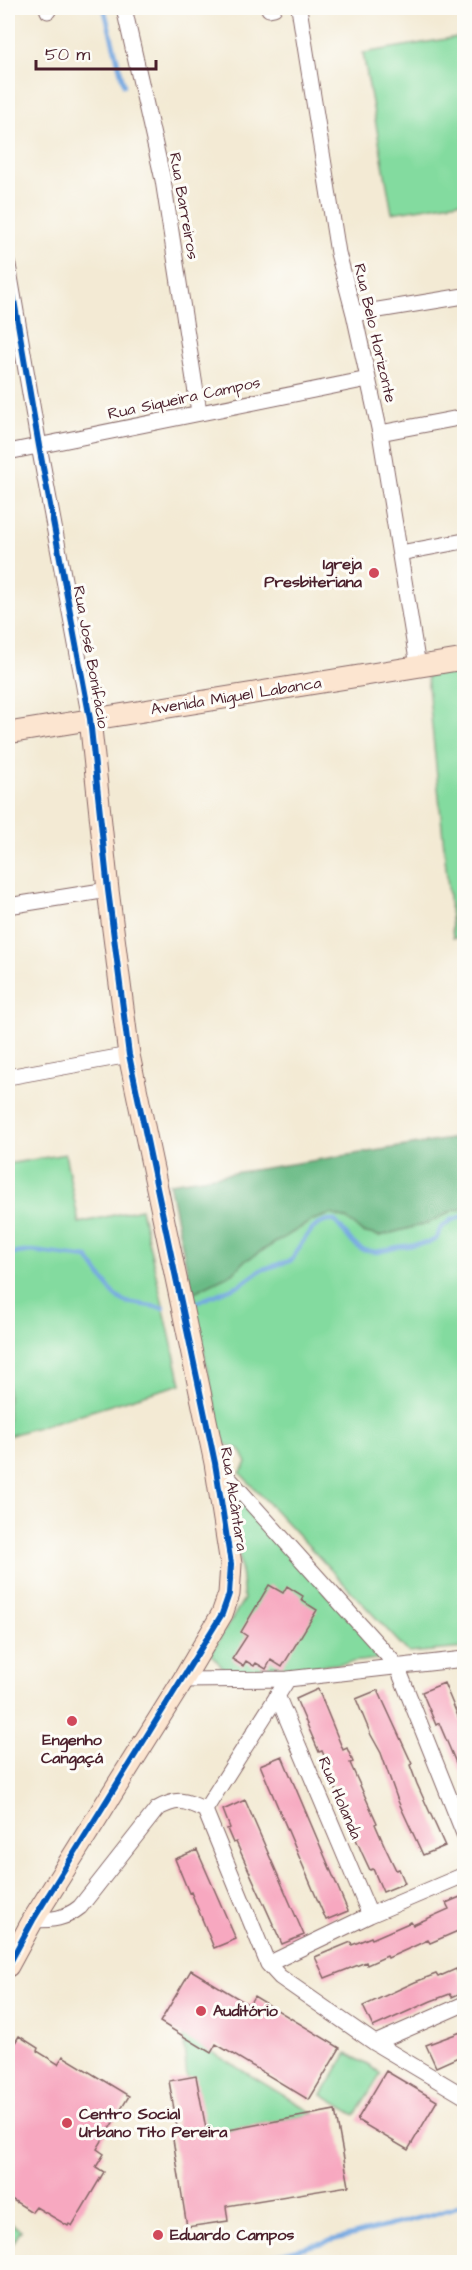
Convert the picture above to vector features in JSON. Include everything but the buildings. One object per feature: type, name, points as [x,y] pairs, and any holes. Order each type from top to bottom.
[{"type":"street","name":"Rua Barreiros","points":[[124,8],[163,180],[199,412]]},
{"type":"street","name":"Rua Belo Horizonte","points":[[299,8],[338,253],[380,433],[418,666]]},
{"type":"street","name":"Rua José Bonifácio","points":[[8,265],[10,292],[90,719],[108,890],[129,1055]]},
{"type":"street","points":[[354,314],[465,296]]},
{"type":"street","name":"Rua Siqueira Campos","points":[[8,452],[368,379]]},
{"type":"street","points":[[380,433],[465,417]]},
{"type":"street","points":[[400,553],[465,541]]},
{"type":"street","name":"Avenida Miguel Labanca","points":[[8,733],[465,658]]},
{"type":"street","points":[[8,906],[108,890]]},
{"type":"street","points":[[8,1077],[129,1055]]},
{"type":"street","name":"Rua Alcântara","points":[[8,1966],[33,1920],[183,1680],[222,1614],[229,1594],[231,1564],[215,1463],[129,1055]]},
{"type":"street","points":[[215,1463],[397,1666],[465,1834]]},
{"type":"street","points":[[183,1680],[288,1679],[465,1659]]},
{"type":"street","points":[[205,1810],[288,1679]]},
{"type":"street","name":"Rua Holanda","points":[[277,1695],[370,1915]]},
{"type":"street","points":[[33,1920],[54,1920],[69,1916],[80,1907],[157,1809],[171,1801],[186,1801],[205,1810],[268,1964],[280,1977],[375,2043],[465,2096]]},
{"type":"street","points":[[268,1964],[370,1915],[465,1875]]},
{"type":"street","points":[[375,2043],[465,2004]]},
{"type":"green space","points":[[464,36],[464,201],[392,213],[363,53]]},
{"type":"green space","points":[[464,670],[464,938],[453,938],[427,676]]},
{"type":"green space","points":[[464,1137],[464,1209],[454,1210],[428,1223],[380,1236],[362,1232],[347,1219],[331,1214],[313,1220],[243,1262],[233,1273],[192,1293],[169,1183]]},
{"type":"green space","points":[[65,1154],[79,1223],[141,1209],[181,1384],[8,1436],[8,1164]]},
{"type":"green space","points":[[464,1209],[464,1648],[409,1653],[240,1473],[247,1463],[240,1449],[222,1443],[192,1293],[233,1273],[243,1262],[313,1220],[332,1214],[347,1219],[362,1232],[380,1236],[428,1223],[454,1210]]},
{"type":"green space","points":[[238,1498],[385,1658],[245,1673],[229,1671],[222,1667],[212,1655],[213,1650],[244,1599],[234,1504],[235,1499]]},
{"type":"green space","points":[[183,2035],[315,2114],[207,2134],[187,2078]]},
{"type":"green space","points":[[347,2053],[381,2073],[355,2115],[322,2095]]},
{"type":"green space","points":[[8,2222],[21,2230],[8,2252]]},
{"type":"waterway","points":[[104,8],[124,85]]},
{"type":"waterway","points":[[195,1303],[240,1285],[261,1270],[292,1260],[309,1233],[327,1221],[335,1221],[353,1243],[362,1250],[377,1252],[428,1243],[436,1239],[441,1228],[451,1220],[464,1216]]},
{"type":"waterway","points":[[8,1254],[32,1251],[88,1258],[115,1296],[126,1302],[164,1308]]},
{"type":"waterway","points":[[248,2262],[434,2214],[464,2204]]},
{"type":"cycle path","points":[[8,265],[90,719],[108,890],[129,1055],[215,1463],[231,1564],[229,1594],[222,1614],[33,1920],[8,1966]]},
{"type":"place","name":"Igreja Presbiteriana","points":[[374,573]]},
{"type":"place","name":"Engenho Cangaçá","points":[[72,1721]]},
{"type":"place","name":"Auditório","points":[[201,2011]]},
{"type":"place","name":"Centro Social Urbano Tito Pereira","points":[[67,2123]]},
{"type":"place","name":"Eduardo Campos","points":[[158,2235]]}]
